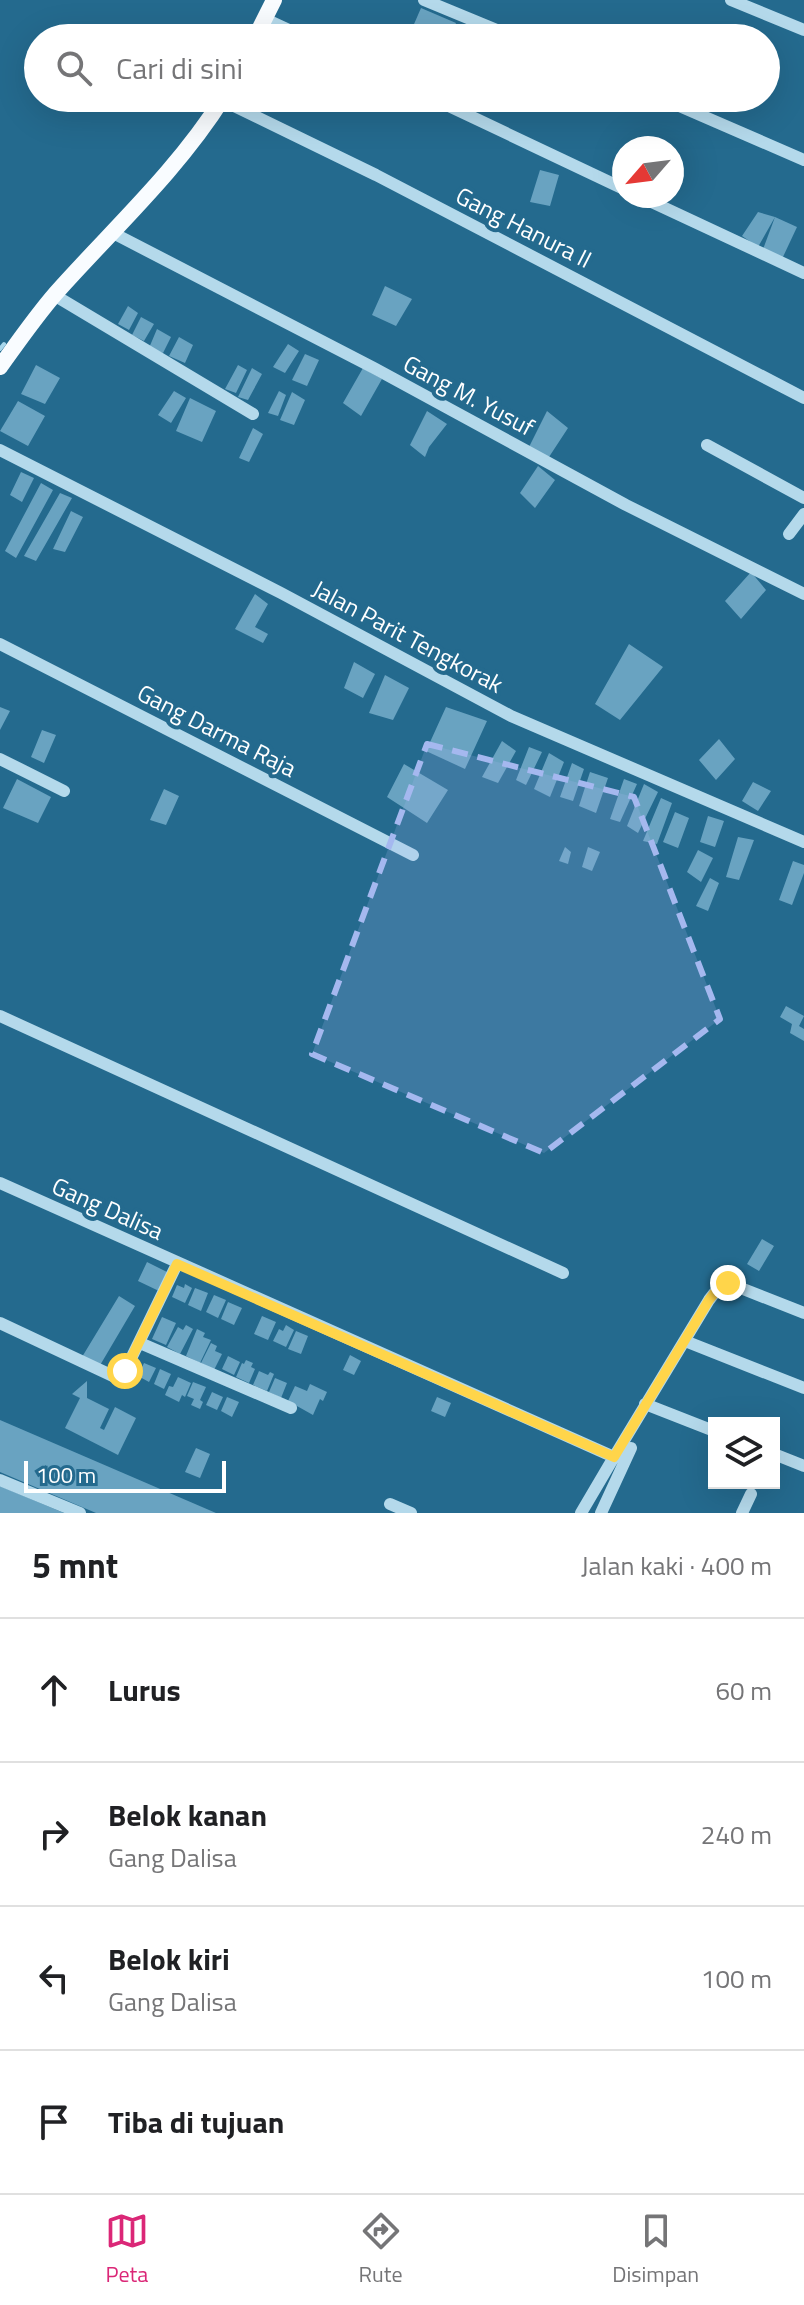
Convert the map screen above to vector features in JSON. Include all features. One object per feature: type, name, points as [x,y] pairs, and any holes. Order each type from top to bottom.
[{"type":"main road","points":[[262,24],[274,0]]},
{"type":"main road","points":[[0,367],[54,295],[183,155],[214,112]]},
{"type":"street","points":[[424,0],[482,24]]},
{"type":"street","points":[[731,0],[804,30]]},
{"type":"street","points":[[265,19],[276,24]]},
{"type":"street","name":"Gang Hanura II","points":[[249,112],[804,398]]},
{"type":"street","points":[[462,112],[612,183]]},
{"type":"street","points":[[693,112],[804,160]]},
{"type":"street","points":[[665,208],[804,273]]},
{"type":"street","name":"Gang M. Yusuf","points":[[113,233],[374,368],[626,505],[804,594]]},
{"type":"street","points":[[54,295],[253,414]]},
{"type":"street","points":[[707,445],[804,498]]},
{"type":"street","name":"Jalan Parit Tengkorak","points":[[0,450],[281,593],[511,716],[804,842]]},
{"type":"street","points":[[789,534],[804,514]]},
{"type":"street","name":"Gang Darma Raja","points":[[0,644],[413,855]]},
{"type":"street","points":[[0,759],[64,791]]},
{"type":"street","points":[[0,1016],[563,1273]]},
{"type":"street","name":"Gang Dalisa","points":[[0,1183],[614,1457]]},
{"type":"street","points":[[0,1323],[115,1377],[120,1376],[140,1343],[177,1264]]},
{"type":"street","points":[[581,1513],[719,1287],[728,1283],[804,1313]]},
{"type":"street","points":[[685,1341],[804,1388]]},
{"type":"street","points":[[140,1343],[291,1408]]},
{"type":"street","points":[[645,1404],[708,1429]]},
{"type":"street","points":[[601,1513],[631,1448]]},
{"type":"street","points":[[780,1456],[804,1466]]},
{"type":"street","points":[[0,1480],[80,1513]]},
{"type":"street","points":[[742,1513],[751,1494]]},
{"type":"street","points":[[390,1504],[411,1513]]},
{"type":"highlighted area","points":[[427,744],[634,797],[720,1019],[544,1153],[312,1054]]},
{"type":"building","points":[[421,8],[456,23],[456,24],[414,24]]},
{"type":"building","points":[[540,170],[559,175],[550,206],[530,202]]},
{"type":"building","points":[[758,212],[775,217],[758,247],[742,236]]},
{"type":"building","points":[[775,217],[797,227],[782,259],[762,252]]},
{"type":"building","points":[[385,286],[412,299],[396,326],[372,315]]},
{"type":"building","points":[[128,306],[138,313],[129,330],[118,324]]},
{"type":"building","points":[[141,317],[154,324],[144,341],[132,335]]},
{"type":"building","points":[[157,329],[171,337],[163,353],[149,348]]},
{"type":"building","points":[[179,337],[193,345],[185,363],[169,356]]},
{"type":"building","points":[[288,344],[299,351],[285,373],[273,367]]},
{"type":"building","points":[[305,354],[319,360],[307,386],[292,380]]},
{"type":"building","points":[[36,365],[60,378],[45,404],[21,394]]},
{"type":"building","points":[[238,365],[247,370],[236,393],[225,389]]},
{"type":"building","points":[[252,368],[262,374],[248,400],[238,397]]},
{"type":"building","points":[[363,368],[382,379],[361,416],[343,403]]},
{"type":"building","points":[[174,391],[186,398],[171,423],[158,415]]},
{"type":"building","points":[[279,391],[286,395],[278,416],[268,413]]},
{"type":"building","points":[[292,392],[305,400],[294,425],[280,420]]},
{"type":"building","points":[[190,398],[216,411],[202,442],[176,431]]},
{"type":"building","points":[[18,401],[45,416],[28,446],[0,431]]},
{"type":"building","points":[[427,411],[447,424],[425,457],[410,445]]},
{"type":"building","points":[[547,411],[568,428],[549,457],[529,447]]},
{"type":"building","points":[[253,428],[263,434],[249,462],[239,458]]},
{"type":"building","points":[[538,466],[555,480],[535,508],[520,493]]},
{"type":"building","points":[[21,472],[34,478],[22,502],[10,495]]},
{"type":"building","points":[[41,483],[53,490],[16,558],[5,551]]},
{"type":"building","points":[[60,493],[72,498],[36,561],[24,556]]},
{"type":"building","points":[[71,511],[83,517],[65,552],[53,549]]},
{"type":"building","points":[[751,572],[766,590],[741,619],[725,601]]},
{"type":"building","points":[[255,594],[268,604],[255,627],[268,634],[263,643],[235,629]]},
{"type":"building","points":[[629,644],[663,667],[620,720],[595,704]]},
{"type":"building","points":[[354,662],[375,674],[363,698],[344,688]]},
{"type":"building","points":[[385,675],[409,688],[393,720],[369,713]]},
{"type":"building","points":[[0,707],[10,711],[0,730]]},
{"type":"building","points":[[446,707],[487,721],[465,769],[426,751]]},
{"type":"building","points":[[42,730],[56,735],[44,763],[31,757]]},
{"type":"building","points":[[719,739],[735,759],[716,780],[699,760]]},
{"type":"building","points":[[502,741],[516,751],[498,783],[482,777]]},
{"type":"building","points":[[529,747],[542,752],[526,785],[516,780]]},
{"type":"building","points":[[549,753],[564,762],[550,797],[534,789]]},
{"type":"building","points":[[572,763],[584,769],[573,801],[560,797]]},
{"type":"building","points":[[404,764],[448,790],[427,823],[387,797]]},
{"type":"building","points":[[590,772],[608,778],[596,813],[579,806]]},
{"type":"building","points":[[17,779],[51,797],[38,823],[3,808]]},
{"type":"building","points":[[624,779],[637,784],[620,822],[610,819]]},
{"type":"building","points":[[753,782],[771,791],[758,811],[742,801]]},
{"type":"building","points":[[644,784],[658,792],[638,833],[627,826]]},
{"type":"building","points":[[164,789],[179,796],[166,825],[150,820]]},
{"type":"building","points":[[661,798],[672,803],[657,844],[643,841]]},
{"type":"building","points":[[675,812],[689,818],[678,848],[663,842]]},
{"type":"building","points":[[708,816],[724,821],[715,847],[700,842]]},
{"type":"building","points":[[738,837],[754,840],[739,880],[726,877]]},
{"type":"building","points":[[565,847],[571,852],[568,864],[559,861]]},
{"type":"building","points":[[588,847],[600,852],[592,871],[582,867]]},
{"type":"building","points":[[698,850],[713,858],[701,882],[687,872]]},
{"type":"building","points":[[793,861],[804,865],[804,873],[792,905],[779,900]]},
{"type":"building","points":[[710,878],[719,883],[708,911],[696,906]]},
{"type":"building","points":[[786,1006],[804,1016],[799,1026],[804,1029],[804,1041],[790,1033],[792,1024],[780,1017]]},
{"type":"building","points":[[762,1239],[774,1246],[759,1271],[747,1264]]},
{"type":"building","points":[[147,1262],[167,1272],[159,1291],[138,1281]]},
{"type":"building","points":[[185,1284],[192,1288],[185,1303],[172,1297],[177,1285],[184,1288]]},
{"type":"building","points":[[195,1288],[208,1293],[201,1311],[188,1305]]},
{"type":"building","points":[[214,1295],[226,1300],[218,1318],[206,1312]]},
{"type":"building","points":[[119,1296],[135,1306],[99,1367],[82,1357]]},
{"type":"building","points":[[228,1302],[242,1308],[234,1325],[221,1319]]},
{"type":"building","points":[[262,1316],[276,1322],[268,1340],[254,1334]]},
{"type":"building","points":[[162,1317],[176,1323],[166,1345],[152,1339]]},
{"type":"building","points":[[186,1325],[193,1329],[180,1354],[167,1347],[178,1327],[183,1330]]},
{"type":"building","points":[[286,1325],[294,1330],[286,1347],[273,1341],[279,1329],[283,1331]]},
{"type":"building","points":[[197,1329],[205,1333],[203,1337],[211,1340],[200,1363],[186,1356]]},
{"type":"building","points":[[296,1331],[308,1336],[301,1354],[288,1349]]},
{"type":"building","points":[[211,1343],[217,1346],[215,1351],[222,1354],[214,1370],[201,1363]]},
{"type":"building","points":[[350,1355],[361,1361],[354,1375],[343,1370]]},
{"type":"building","points":[[228,1356],[240,1362],[234,1375],[222,1369]]},
{"type":"building","points":[[246,1360],[253,1363],[251,1367],[255,1369],[249,1383],[236,1377]]},
{"type":"building","points":[[144,1363],[156,1368],[149,1382],[138,1376]]},
{"type":"building","points":[[160,1369],[171,1374],[164,1389],[154,1384]]},
{"type":"building","points":[[259,1371],[274,1374],[267,1391],[253,1385]]},
{"type":"building","points":[[178,1377],[191,1383],[185,1397],[182,1395],[179,1402],[165,1395]]},
{"type":"building","points":[[275,1378],[287,1383],[281,1398],[269,1392]]},
{"type":"building","points":[[87,1381],[87,1398],[109,1409],[100,1428],[104,1430],[115,1407],[136,1418],[118,1455],[65,1428],[80,1398],[72,1394]]},
{"type":"building","points":[[193,1382],[206,1387],[200,1409],[191,1405],[194,1399],[187,1396]]},
{"type":"building","points":[[310,1384],[327,1392],[313,1415],[288,1401],[295,1386],[307,1391]]},
{"type":"building","points":[[212,1392],[223,1397],[217,1410],[206,1405]]},
{"type":"building","points":[[227,1397],[239,1402],[232,1417],[221,1411]]},
{"type":"building","points":[[437,1397],[451,1403],[445,1417],[431,1411]]},
{"type":"building","points":[[0,1420],[216,1513],[96,1513],[0,1472]]},
{"type":"building","points":[[196,1448],[210,1454],[200,1478],[185,1472]]},
{"type":"building","points":[[0,1486],[64,1513],[0,1513]]},
{"type":"waterway","points":[[0,349],[4,344]]},
{"type":"route","points":[[125,1371],[177,1264],[614,1457],[709,1300],[719,1287],[728,1283]]}]
